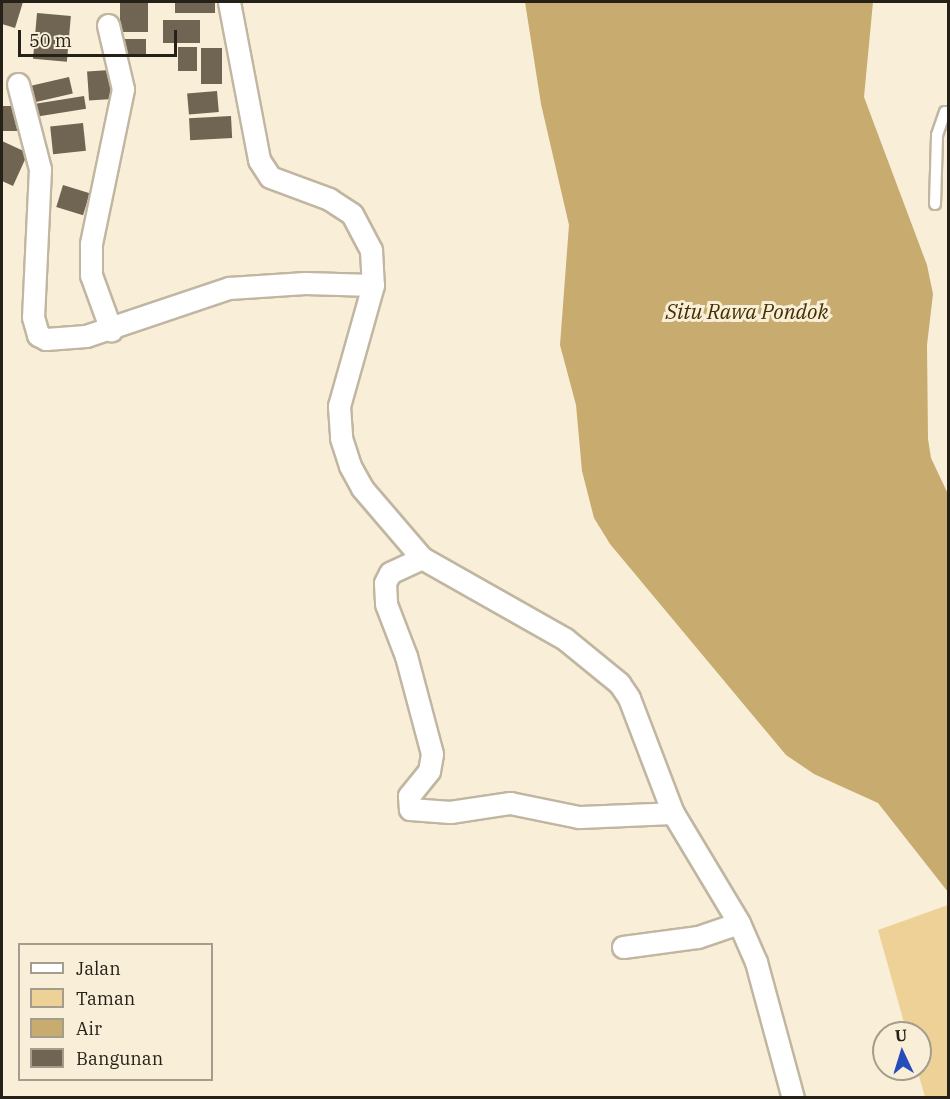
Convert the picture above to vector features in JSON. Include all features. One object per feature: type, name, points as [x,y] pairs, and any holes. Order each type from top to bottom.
[{"type":"street","points":[[229,2],[259,160],[270,177],[329,199],[352,214],[371,250],[374,285],[339,406],[341,438],[362,488],[422,558],[565,639],[619,683],[629,698],[673,813],[739,923],[769,1002],[779,1054],[794,1098]]},
{"type":"street","points":[[108,25],[123,89],[91,244],[91,275],[111,330]]},
{"type":"street","points":[[18,84],[40,169],[34,327],[38,335],[46,339],[111,330],[230,288],[305,283],[374,285]]},
{"type":"street","points":[[422,558],[390,573],[385,583],[386,604],[406,656],[432,754],[429,771],[409,796],[410,809],[450,812],[510,804],[579,817],[673,813]]},
{"type":"street","points":[[623,947],[698,937],[739,923]]},
{"type":"lane","points":[[935,204],[937,135],[945,112],[948,112]]},
{"type":"green space","points":[[948,905],[948,1097],[925,1097],[920,1081],[932,1081],[932,1021],[904,1021],[878,930]]},
{"type":"water","name":"Situ Rawa Pondok","points":[[525,2],[873,2],[864,97],[927,265],[933,294],[927,345],[928,439],[931,458],[948,494],[948,892],[878,803],[814,774],[786,755],[610,544],[594,518],[582,471],[576,405],[560,345],[569,225],[541,104]]},
{"type":"building","points":[[2,2],[23,2],[15,28],[2,24]]},
{"type":"building","points":[[175,2],[215,2],[215,13],[175,13]]},
{"type":"building","points":[[120,3],[148,3],[148,32],[120,32]]},
{"type":"building","points":[[37,13],[71,16],[67,62],[33,59]]},
{"type":"building","points":[[163,20],[200,20],[200,43],[163,43]]},
{"type":"building","points":[[119,39],[146,39],[146,56],[119,56]]},
{"type":"building","points":[[178,47],[197,47],[197,71],[178,71]]},
{"type":"building","points":[[201,48],[222,48],[222,84],[201,84]]},
{"type":"building","points":[[110,70],[112,99],[89,101],[87,72]]},
{"type":"building","points":[[69,77],[73,94],[34,103],[30,86]]},
{"type":"building","points":[[217,91],[219,112],[189,115],[187,94]]},
{"type":"building","points":[[84,96],[86,109],[38,117],[36,104]]},
{"type":"building","points":[[2,106],[17,106],[17,131],[2,131]]},
{"type":"building","points":[[231,116],[232,138],[190,140],[189,118]]},
{"type":"building","points":[[83,123],[86,151],[53,154],[50,126]]},
{"type":"building","points":[[2,141],[28,153],[13,186],[2,181]]},
{"type":"building","points":[[63,185],[90,193],[83,215],[56,207]]}]
